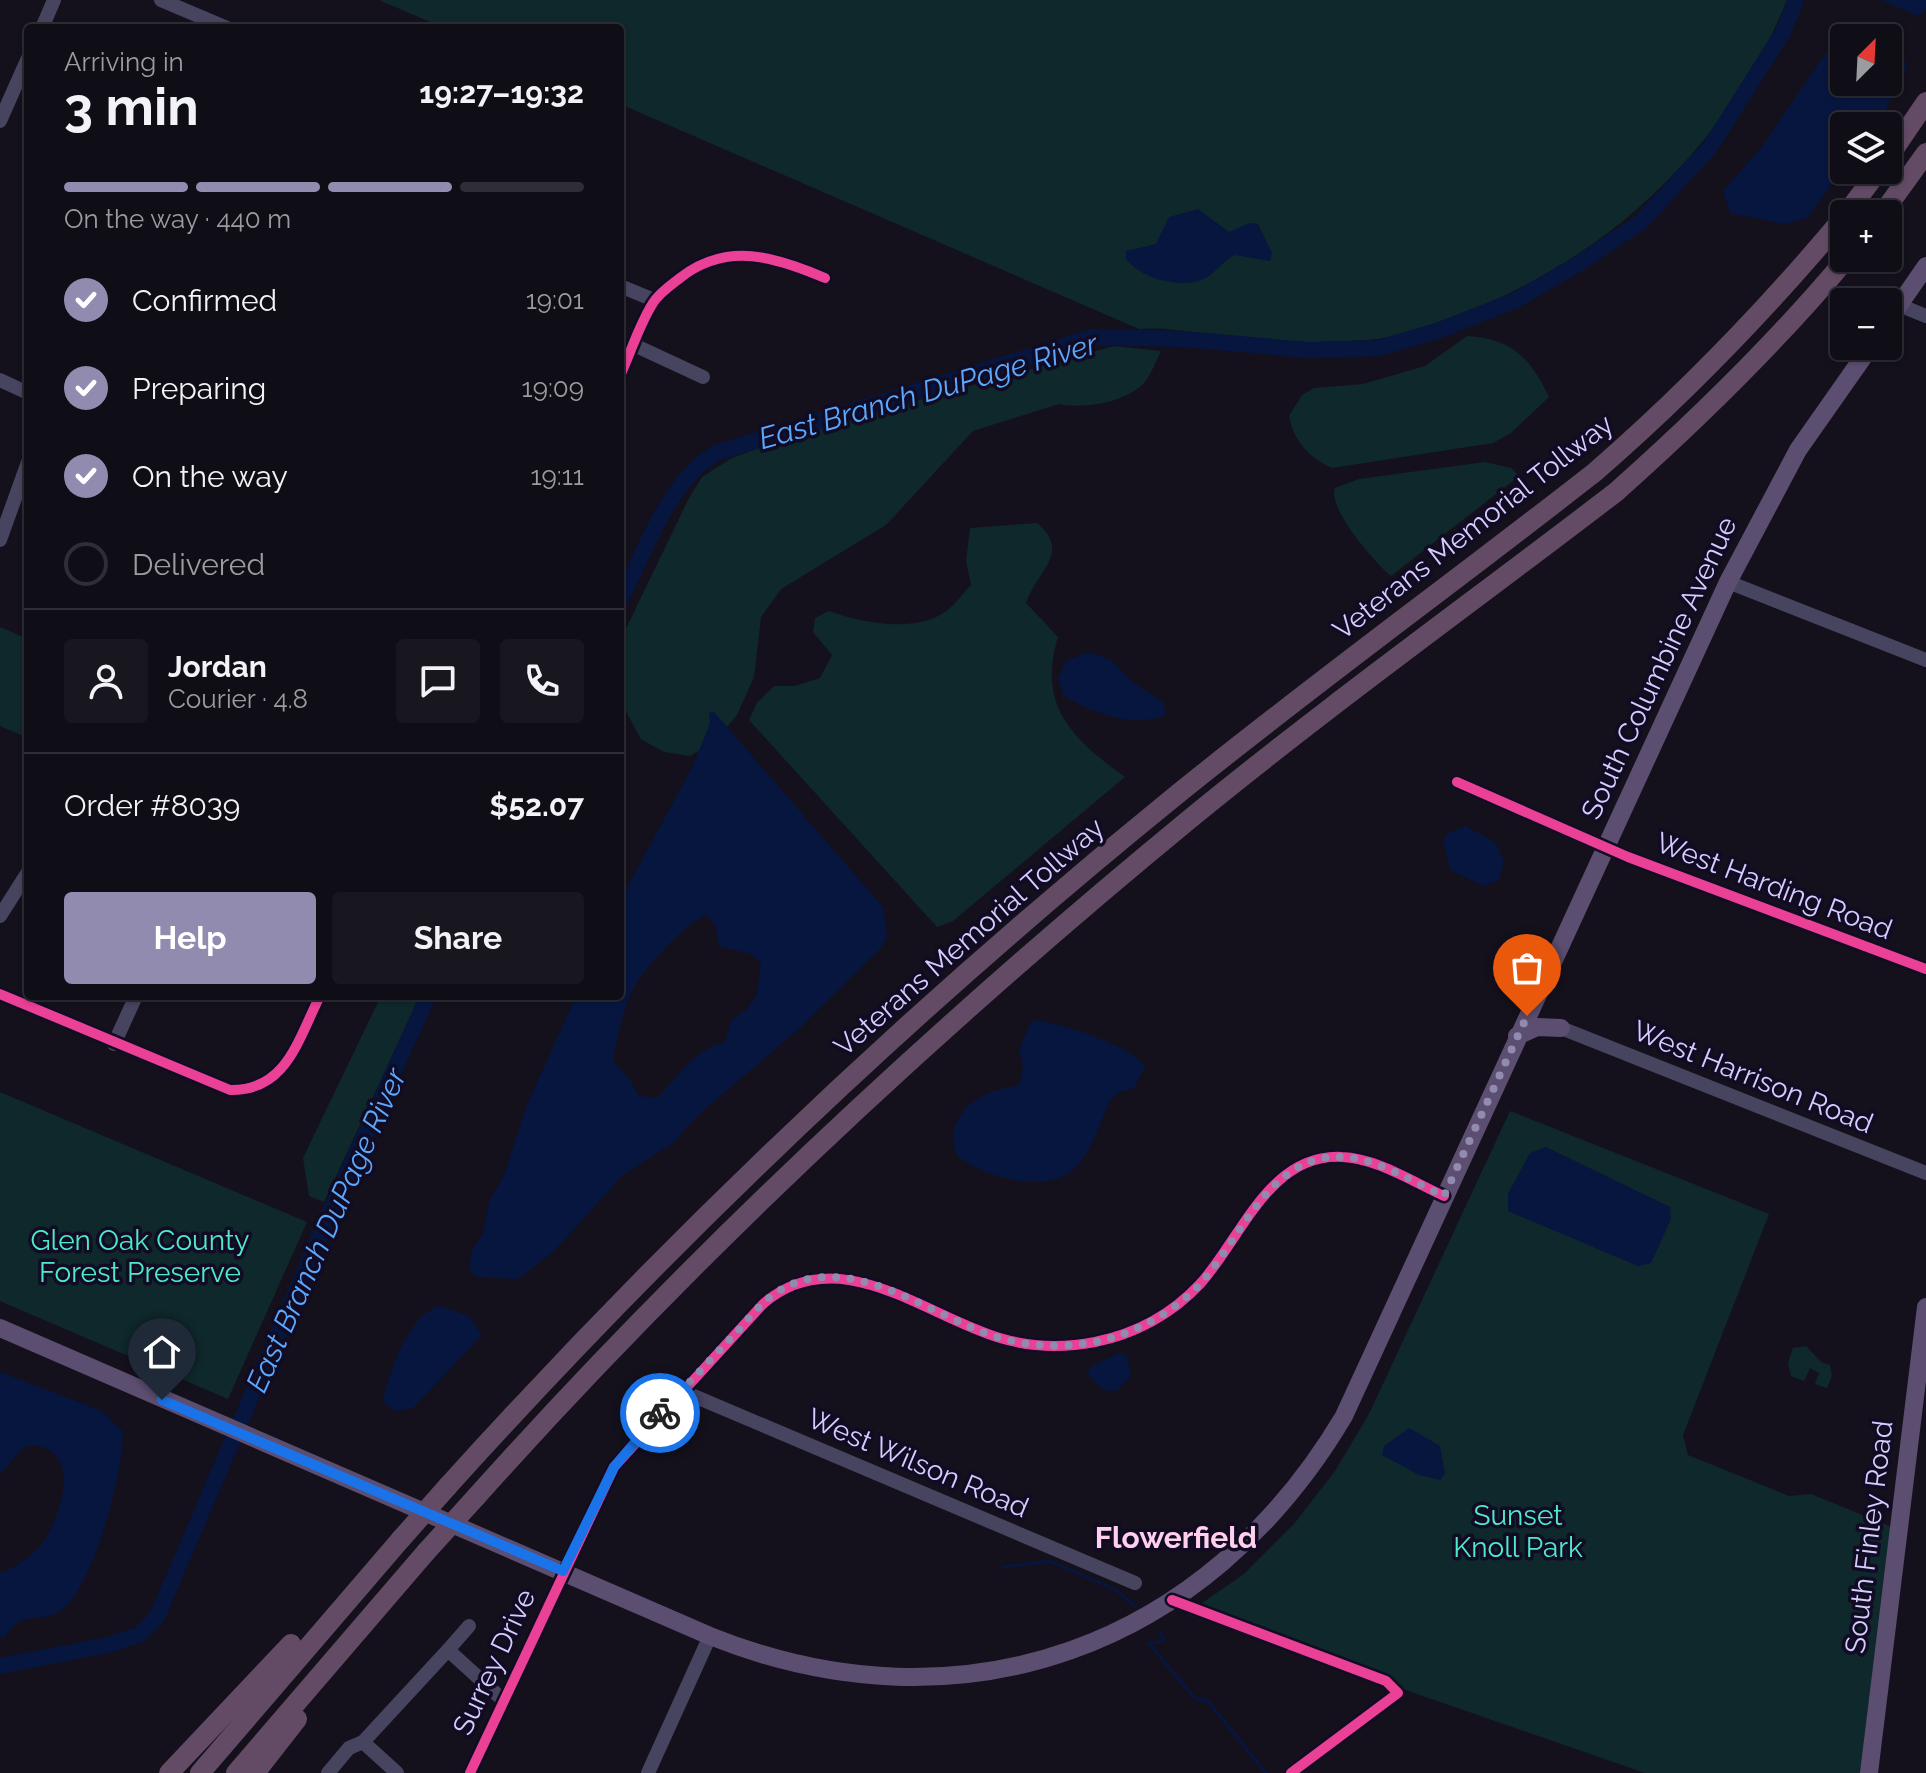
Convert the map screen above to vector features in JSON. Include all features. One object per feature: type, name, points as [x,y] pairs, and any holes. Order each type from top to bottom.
[{"type":"highway","points":[[1902,137],[1926,102]]},
{"type":"highway","points":[[1892,200],[1926,153]]},
{"type":"highway","name":"Veterans Memorial Tollway","points":[[200,1773],[401,1539],[581,1340],[756,1167],[909,1025],[1175,796],[1595,472],[1660,416],[1748,329],[1830,233]]},
{"type":"highway","name":"Veterans Memorial Tollway","points":[[236,1773],[551,1413],[686,1276],[909,1062],[1192,818],[1616,492],[1679,436],[1770,346],[1835,272]]},
{"type":"highway","points":[[255,1773],[410,1582],[423,1556]]},
{"type":"highway","points":[[169,1773],[306,1628],[355,1581],[374,1570]]},
{"type":"main road","points":[[1902,301],[1926,266]]},
{"type":"main road","name":"South Columbine Avenue","points":[[0,1328],[710,1636],[764,1656],[828,1671],[895,1678],[947,1677],[1009,1668],[1061,1654],[1113,1633],[1172,1600],[1264,1526],[1324,1449],[1360,1385],[1517,1036],[1728,582],[1798,450],[1861,360]]},
{"type":"main road","points":[[1535,999],[1543,1014],[1561,1028]]},
{"type":"main road","points":[[1517,1036],[1537,1027],[1561,1028]]},
{"type":"main road","name":"South Finley Road","points":[[1869,1773],[1922,1368],[1926,1307]]},
{"type":"street","points":[[44,24],[52,5],[65,0]]},
{"type":"street","points":[[161,0],[218,24]]},
{"type":"street","points":[[0,121],[24,67]]},
{"type":"street","points":[[624,367],[654,300],[687,272],[733,255],[770,257],[825,278]]},
{"type":"street","points":[[624,288],[654,300]]},
{"type":"street","points":[[1902,306],[1926,316]]},
{"type":"street","points":[[634,345],[703,377]]},
{"type":"street","points":[[0,380],[24,391]]},
{"type":"street","points":[[0,540],[24,473]]},
{"type":"street","points":[[1728,582],[1926,660]]},
{"type":"street","name":"West Harding Road","points":[[1457,782],[1605,848],[1926,969]]},
{"type":"street","points":[[0,916],[24,878]]},
{"type":"street","points":[[0,994],[218,1088],[255,1088],[281,1072],[318,1000]]},
{"type":"street","points":[[114,1044],[134,1000]]},
{"type":"street","name":"West Harrison Road","points":[[1561,1028],[1926,1173]]},
{"type":"street","name":"Surrey Drive","points":[[470,1773],[614,1467],[763,1304],[796,1284],[836,1278],[863,1280],[1001,1338],[1042,1346],[1076,1345],[1130,1332],[1174,1306],[1214,1267],[1270,1190],[1294,1168],[1309,1162],[1344,1157],[1360,1160],[1444,1196]]},
{"type":"street","name":"West Wilson Road","points":[[682,1391],[1135,1583]]},
{"type":"street","points":[[1172,1600],[1386,1681],[1398,1693],[1291,1773]]},
{"type":"street","points":[[328,1773],[349,1748],[363,1742],[469,1626]]},
{"type":"street","points":[[648,1773],[710,1636]]},
{"type":"street","points":[[448,1650],[503,1700]]},
{"type":"street","points":[[363,1742],[397,1773]]},
{"type":"green space","points":[[379,0],[1787,0],[1762,54],[1731,104],[1695,150],[1655,193],[1610,231],[1562,265],[1510,293],[1455,316],[1391,337],[1319,342],[1252,340],[1176,330],[1139,329],[624,106],[624,24],[435,24]]},
{"type":"green space","points":[[1467,336],[1497,341],[1518,353],[1535,371],[1549,397],[1511,433],[1493,443],[1332,468],[1316,459],[1298,441],[1289,416],[1302,395],[1314,388],[1363,384],[1425,366]]},
{"type":"green space","points":[[1114,346],[1161,351],[1143,384],[1125,396],[1080,406],[1059,404],[973,431],[886,525],[781,589],[761,617],[754,677],[737,715],[715,741],[690,756],[664,752],[641,739],[624,708],[624,633],[702,477],[732,458],[800,433]]},
{"type":"green space","points":[[1485,462],[1511,468],[1519,476],[1391,576],[1354,535],[1334,497],[1335,488],[1359,479]]},
{"type":"green space","points":[[1037,523],[1052,543],[1052,553],[1026,603],[1058,637],[1052,683],[1056,702],[1075,734],[1125,777],[953,921],[937,927],[749,720],[757,703],[774,686],[795,686],[820,678],[832,655],[813,632],[815,618],[829,611],[888,624],[933,618],[949,609],[971,585],[966,561],[970,528]]},
{"type":"green space","points":[[0,627],[24,637],[24,736],[0,726]]},
{"type":"green space","points":[[379,1000],[418,1000],[324,1202],[309,1196],[303,1158]]},
{"type":"green space","name":"Glen Oak County Forest Preserve","points":[[0,1092],[307,1222],[228,1399],[0,1301]]},
{"type":"green space","name":"Sunset Knoll Park","points":[[1510,1111],[1769,1214],[1683,1435],[1688,1455],[1789,1496],[1811,1494],[1892,1527],[1864,1773],[1645,1773],[1186,1614],[1244,1574],[1294,1524],[1335,1471],[1369,1414]]},
{"type":"green space","points":[[1806,1346],[1821,1362],[1830,1365],[1832,1376],[1827,1388],[1815,1384],[1819,1373],[1810,1368],[1804,1381],[1791,1376],[1788,1363],[1793,1348]]},
{"type":"water","points":[[1881,0],[1926,0],[1926,9],[1919,16]]},
{"type":"water","points":[[1830,47],[1830,96],[1892,96],[1884,112],[1830,112],[1832,184],[1807,218],[1784,224],[1730,213],[1723,191],[1761,148]]},
{"type":"water","points":[[1902,55],[1907,66],[1902,76]]},
{"type":"water","points":[[1198,209],[1229,232],[1250,223],[1258,224],[1272,253],[1270,261],[1235,255],[1204,279],[1184,283],[1151,277],[1126,259],[1126,251],[1156,244],[1169,217]]},
{"type":"water","points":[[1088,652],[1111,660],[1131,681],[1163,702],[1166,715],[1140,720],[1114,717],[1064,696],[1058,679],[1066,661]]},
{"type":"water","points":[[714,712],[883,907],[887,936],[881,948],[800,1028],[698,1115],[673,1143],[623,1175],[555,1250],[516,1279],[478,1277],[470,1272],[471,1252],[483,1233],[489,1202],[505,1173],[526,1107],[574,1000],[624,1000],[624,894],[691,769],[710,724],[709,713]],"holes":[[[707,915],[716,926],[718,946],[751,954],[761,963],[757,994],[747,1009],[732,1020],[725,1042],[695,1058],[657,1098],[639,1096],[629,1078],[613,1061],[632,991],[659,955],[698,919]]]},
{"type":"water","points":[[1466,826],[1496,843],[1504,861],[1499,880],[1484,886],[1450,870],[1443,841],[1448,833]]},
{"type":"water","points":[[1032,1020],[1075,1030],[1111,1043],[1138,1059],[1145,1067],[1134,1088],[1118,1093],[1110,1101],[1091,1145],[1075,1168],[1048,1181],[1033,1182],[1000,1177],[970,1164],[958,1157],[953,1136],[960,1116],[974,1101],[994,1091],[1020,1084],[1023,1066],[1019,1049]]},
{"type":"water","points":[[1546,1147],[1670,1207],[1671,1219],[1651,1263],[1638,1266],[1508,1211],[1508,1194],[1530,1153]]},
{"type":"water","points":[[440,1306],[469,1316],[482,1335],[413,1408],[395,1411],[383,1401],[395,1360],[419,1320]]},
{"type":"water","points":[[1119,1353],[1127,1356],[1131,1376],[1116,1391],[1103,1390],[1088,1375],[1090,1367]]},
{"type":"water","points":[[0,1372],[102,1411],[123,1431],[112,1499],[86,1576],[63,1609],[55,1614],[18,1622],[5,1637],[0,1637],[0,1573],[22,1562],[48,1535],[59,1508],[64,1478],[55,1454],[34,1445],[22,1450],[0,1474]]},
{"type":"water","points":[[1409,1428],[1440,1446],[1445,1474],[1440,1480],[1419,1475],[1382,1455],[1384,1446]]},
{"type":"waterway","name":"East Branch DuPage River","points":[[624,592],[673,497],[702,463],[719,452],[1092,337],[1183,339],[1308,350],[1379,348],[1440,330],[1516,300],[1641,222],[1711,146],[1783,32],[1796,0]]},
{"type":"waterway","name":"East Branch DuPage River","points":[[0,1666],[108,1645],[139,1635],[157,1617],[332,1207],[426,1000]]},
{"type":"waterway","points":[[1003,1567],[1050,1561],[1116,1590],[1136,1607]]},
{"type":"waterway","points":[[1159,1632],[1164,1640],[1149,1644],[1196,1699],[1207,1700],[1266,1773]]},
{"type":"cycle path","points":[[624,366],[643,320],[656,299],[680,278],[716,259],[734,256],[770,259],[825,278]]},
{"type":"cycle path","points":[[1457,782],[1628,857],[1926,969]]},
{"type":"cycle path","points":[[0,994],[230,1090],[249,1088],[265,1082],[278,1072],[297,1045],[318,1000]]},
{"type":"cycle path","points":[[470,1773],[614,1467],[763,1304],[792,1286],[821,1279],[851,1280],[882,1288],[1000,1338],[1035,1345],[1083,1344],[1138,1328],[1177,1305],[1200,1284],[1259,1202],[1276,1184],[1295,1169],[1317,1159],[1355,1158],[1394,1172],[1444,1196]]},
{"type":"cycle path","points":[[1172,1600],[1386,1681],[1398,1693],[1291,1773]]},
{"type":"way so far","points":[[660,1413],[763,1304],[796,1284],[836,1278],[863,1280],[1001,1338],[1042,1346],[1076,1345],[1130,1332],[1159,1317],[1188,1296],[1214,1267],[1270,1190],[1294,1168],[1326,1158],[1344,1157],[1378,1166],[1444,1196],[1527,1016]]},
{"type":"district","name":"Flowerfield","points":[[1176,1537]]},
{"type":"route","points":[[162,1400],[563,1571],[596,1498],[614,1467],[660,1413]]}]
